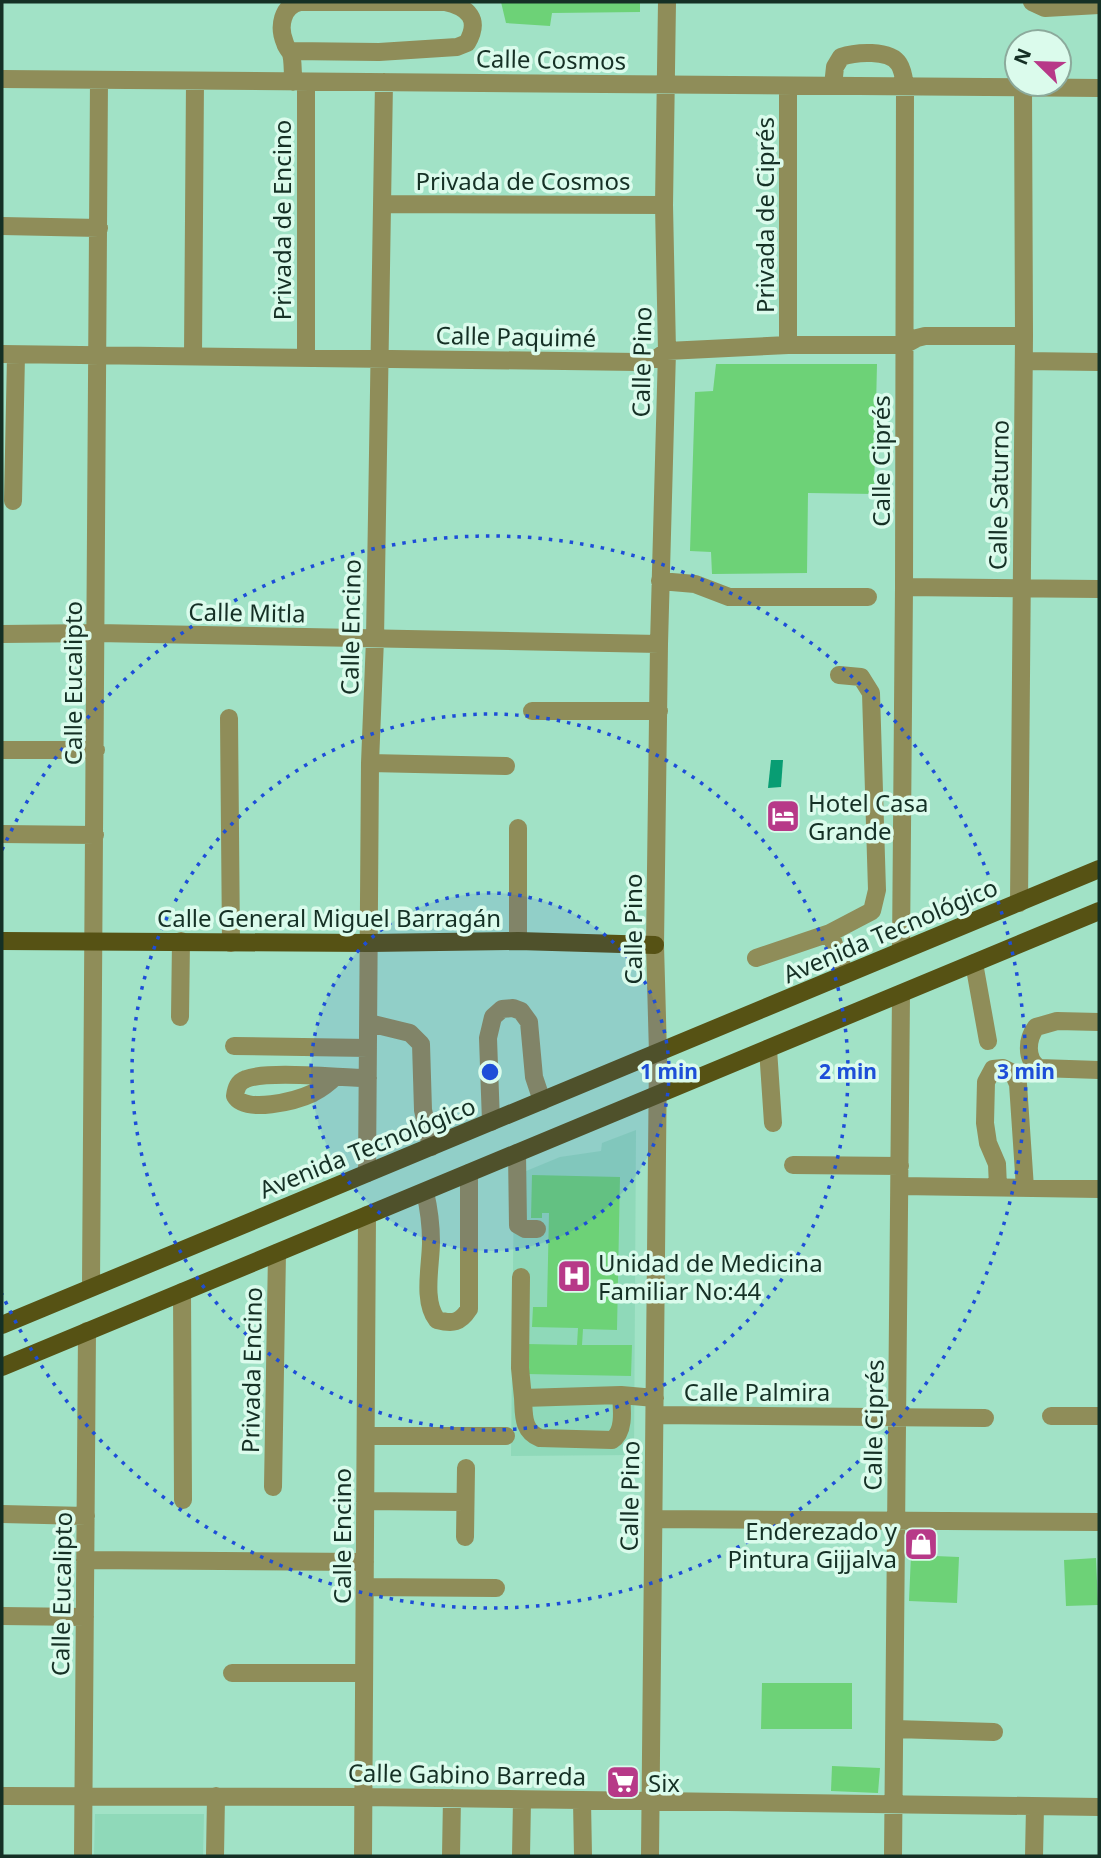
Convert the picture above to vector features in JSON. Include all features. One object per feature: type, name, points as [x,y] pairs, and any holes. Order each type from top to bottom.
[{"type":"main road","name":"Avenida Tecnológico","points":[[2,1325],[1099,869]]},
{"type":"main road","points":[[2,1367],[1099,911]]},
{"type":"main road","name":"Calle General Miguel Barragán","points":[[2,941],[518,941],[655,945]]},
{"type":"street","name":"Privada de Encino","points":[[290,51],[379,52],[457,47],[467,43],[471,14],[445,2],[300,2],[290,4],[286,9],[282,24],[285,43],[299,82],[306,358]]},
{"type":"street","name":"Calle Pino","points":[[650,1856],[658,1095],[655,945],[660,581],[667,351],[664,205],[667,2]]},
{"type":"street","points":[[1039,5],[1099,5]]},
{"type":"street","points":[[832,86],[835,67],[841,57],[862,53],[895,60],[903,72],[905,86]]},
{"type":"street","name":"Calle Cosmos","points":[[2,79],[1003,88]]},
{"type":"street","name":"Calle Eucalipto","points":[[91,1286],[99,80]]},
{"type":"street","points":[[193,356],[195,80]]},
{"type":"street","name":"Calle Encino","points":[[367,1173],[370,764],[375,639],[384,82]]},
{"type":"street","name":"Privada de Ciprés","points":[[788,86],[788,345]]},
{"type":"street","name":"Calle Ciprés","points":[[901,950],[905,86]]},
{"type":"street","name":"Calle Cosmos","points":[[1073,88],[1099,88]]},
{"type":"street","name":"Calle Saturno","points":[[1019,903],[1024,361],[1023,98]]},
{"type":"street","name":"Privada de Cosmos","points":[[382,204],[664,205]]},
{"type":"street","points":[[2,226],[99,228]]},
{"type":"street","name":"Calle Paquimé","points":[[9,354],[638,362],[657,358],[667,351],[788,345],[904,345],[925,337],[1024,336]]},
{"type":"street","points":[[9,354],[13,501]]},
{"type":"street","points":[[1024,361],[1099,362]]},
{"type":"street","points":[[660,581],[695,584],[729,597],[868,597]]},
{"type":"street","points":[[904,587],[1099,589]]},
{"type":"street","name":"Calle Mitla","points":[[2,634],[659,644]]},
{"type":"street","points":[[756,958],[830,933],[872,911],[877,890],[872,693],[861,677],[839,674]]},
{"type":"street","points":[[532,711],[659,711]]},
{"type":"street","points":[[229,718],[231,943]]},
{"type":"street","points":[[2,750],[96,750]]},
{"type":"street","points":[[370,764],[506,766]]},
{"type":"street","points":[[518,828],[518,941]]},
{"type":"street","points":[[2,834],[95,835]]},
{"type":"street","points":[[830,933],[845,974]]},
{"type":"street","points":[[180,1017],[181,942]]},
{"type":"street","points":[[974,963],[988,1041]]},
{"type":"street","name":"Calle Ciprés","points":[[893,1856],[901,994]]},
{"type":"street","points":[[491,1122],[488,1038],[493,1017],[502,1009],[513,1008],[521,1011],[529,1022],[534,1077],[542,1101]]},
{"type":"street","points":[[1099,1022],[1045,1023],[1033,1030],[1029,1043],[1030,1059],[1039,1068],[1099,1070]]},
{"type":"street","points":[[369,1023],[410,1032],[421,1044],[423,1110],[431,1147]]},
{"type":"street","points":[[234,1046],[368,1048]]},
{"type":"street","points":[[768,1049],[773,1123]]},
{"type":"street","points":[[998,1187],[997,1164],[986,1135],[985,1099],[988,1076],[993,1069],[1003,1068],[1013,1073],[1018,1084],[1025,1188]]},
{"type":"street","points":[[335,1077],[324,1087],[299,1099],[251,1106],[238,1102],[235,1096],[238,1085],[245,1079],[254,1077],[335,1077],[368,1078]]},
{"type":"street","points":[[517,1153],[518,1225],[537,1230]]},
{"type":"street","points":[[793,1165],[900,1166]]},
{"type":"street","points":[[425,1192],[431,1240],[430,1307],[437,1320],[453,1322],[463,1318],[469,1309],[469,1173]]},
{"type":"street","points":[[900,1186],[1099,1189]]},
{"type":"street","name":"Calle Encino","points":[[363,1856],[367,1215]]},
{"type":"street","name":"Privada Encino","points":[[273,1487],[277,1253]]},
{"type":"street","points":[[521,1277],[520,1368],[525,1424],[532,1435],[540,1438],[612,1440],[618,1434],[621,1395]]},
{"type":"street","points":[[182,1292],[183,1500]]},
{"type":"street","name":"Calle Eucalipto","points":[[83,1856],[87,1331]]},
{"type":"street","name":"Calle Palmira","points":[[523,1398],[621,1395],[655,1406],[985,1418]]},
{"type":"street","points":[[1051,1416],[1099,1416]]},
{"type":"street","points":[[366,1436],[506,1436]]},
{"type":"street","points":[[465,1537],[466,1468]]},
{"type":"street","points":[[365,1501],[465,1502]]},
{"type":"street","points":[[2,1514],[86,1516]]},
{"type":"street","points":[[654,1519],[1099,1522]]},
{"type":"street","points":[[85,1560],[365,1562]]},
{"type":"street","points":[[365,1587],[496,1588]]},
{"type":"street","points":[[2,1616],[85,1617]]},
{"type":"street","points":[[232,1673],[364,1673]]},
{"type":"street","points":[[895,1729],[994,1732]]},
{"type":"street","name":"Calle Gabino Barreda","points":[[2,1796],[364,1797],[1099,1807]]},
{"type":"street","points":[[215,1856],[216,1796]]},
{"type":"street","points":[[452,1798],[452,1856]]},
{"type":"street","points":[[522,1800],[522,1856]]},
{"type":"street","points":[[582,1801],[583,1856]]},
{"type":"street","points":[[1034,1856],[1035,1807]]},
{"type":"shaded area","points":[[771,760],[783,760],[781,787],[768,788]]},
{"type":"shaded area","name":"Unidad de Medicina Familiar No:44","points":[[636,1130],[634,1455],[511,1456],[514,1176],[560,1157],[601,1151],[602,1143]]},
{"type":"shaded area","points":[[95,1814],[204,1814],[203,1856],[94,1856]]},
{"type":"building","points":[[501,2],[640,2],[640,12],[552,13],[550,26],[506,23]]},
{"type":"building","points":[[716,364],[877,364],[874,494],[808,493],[807,573],[712,574],[711,552],[690,551],[695,392],[713,391]]},
{"type":"building","points":[[532,1175],[620,1177],[617,1330],[583,1329],[582,1345],[632,1345],[631,1376],[526,1374],[527,1344],[577,1345],[578,1328],[532,1327],[533,1307],[547,1307],[549,1213],[542,1213],[542,1218],[531,1218]]},
{"type":"building","points":[[911,1555],[959,1557],[957,1603],[909,1601]]},
{"type":"building","points":[[1096,1558],[1098,1605],[1066,1606],[1064,1560]]},
{"type":"building","points":[[762,1683],[852,1683],[852,1729],[761,1729]]},
{"type":"building","points":[[832,1766],[880,1768],[878,1793],[831,1791]]},
{"type":"place","name":"Hotel Casa Grande","points":[[783,816]]},
{"type":"place","name":"Unidad de Medicina Familiar No:44","points":[[574,1276]]},
{"type":"place","name":"Enderezado y Pintura Gijjalva","points":[[921,1544]]},
{"type":"place","name":"Six","points":[[623,1782]]}]
